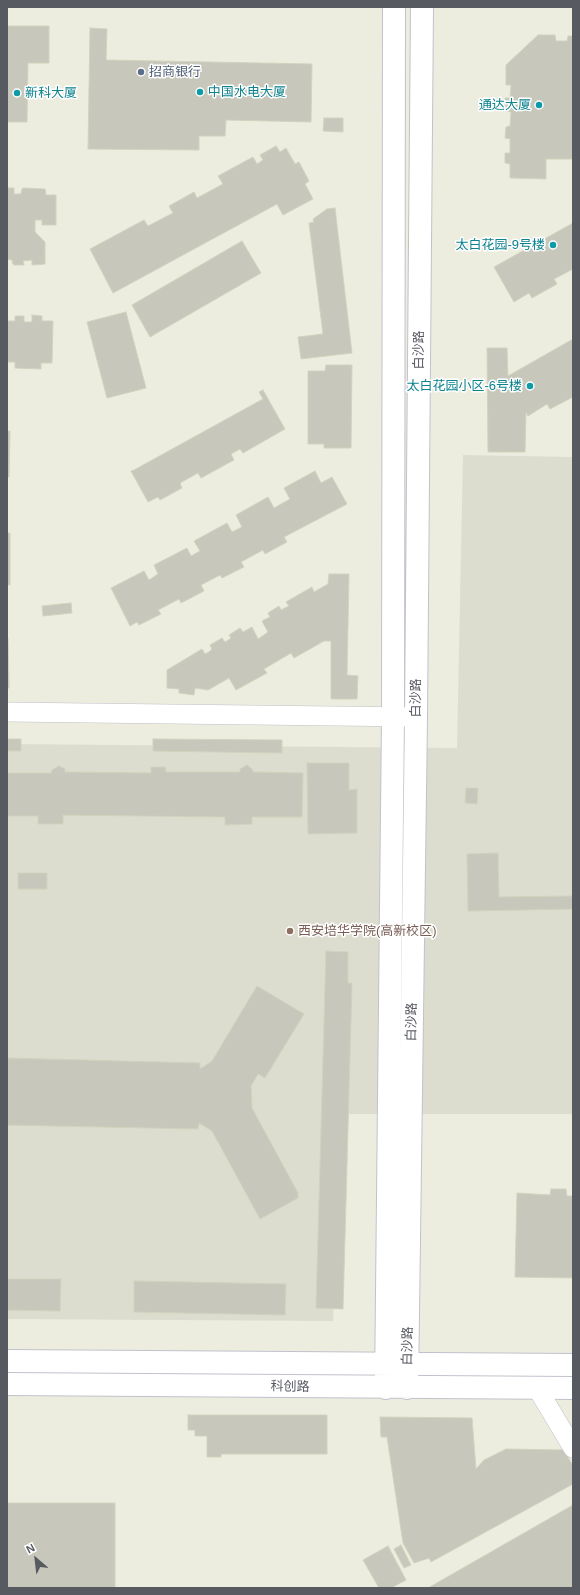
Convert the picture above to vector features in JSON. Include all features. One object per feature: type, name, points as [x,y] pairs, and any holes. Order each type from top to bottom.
[{"type":"street","name":"白沙路","points":[[394,7],[393,716],[386,1364],[397,1388]]},
{"type":"street","name":"白沙路","points":[[397,1388],[408,1364],[416,717],[422,7]]},
{"type":"street","points":[[7,712],[416,717]]},
{"type":"street","name":"科创路","points":[[7,1360],[573,1365]]},
{"type":"street","name":"科创路","points":[[7,1384],[397,1388],[573,1388]]},
{"type":"street","points":[[537,1388],[573,1448]]},
{"type":"shaded area","name":"西安培华学院(高新校区)","points":[[463,455],[573,457],[573,1114],[344,1114],[333,1321],[7,1319],[7,744],[457,748]]},
{"type":"building","name":"新科大厦","points":[[7,26],[49,26],[49,63],[28,63],[27,122],[7,122]]},
{"type":"building","name":"中国水电大厦","points":[[90,28],[107,29],[106,60],[312,64],[311,122],[226,120],[225,136],[199,136],[199,150],[88,149]]},
{"type":"building","name":"通达大厦","points":[[538,35],[555,35],[556,41],[567,41],[568,36],[573,36],[573,159],[546,159],[546,179],[510,178],[510,164],[505,163],[505,153],[510,153],[510,139],[505,138],[506,127],[510,126],[511,112],[505,111],[505,98],[510,98],[511,85],[506,85],[506,65]]},
{"type":"building","points":[[324,118],[343,118],[343,132],[323,131]]},
{"type":"building","points":[[276,146],[280,152],[286,148],[295,164],[299,162],[309,181],[305,184],[313,199],[283,215],[277,204],[113,293],[90,249],[144,220],[148,226],[173,213],[169,206],[194,192],[197,198],[223,184],[218,176],[253,157],[257,164],[263,160],[260,155]]},
{"type":"building","points":[[7,188],[14,188],[14,194],[21,194],[23,188],[45,189],[46,195],[56,195],[56,225],[42,225],[42,220],[35,220],[35,232],[45,242],[45,264],[32,265],[32,260],[23,261],[24,265],[14,265],[12,260],[7,259]]},
{"type":"building","points":[[335,208],[352,353],[301,359],[298,337],[323,334],[309,223],[314,222],[313,219],[327,209]]},
{"type":"building","name":"太白花园-9号楼","points":[[573,223],[573,269],[554,279],[557,284],[532,298],[529,293],[514,302],[494,267]]},
{"type":"building","points":[[242,241],[261,273],[150,337],[132,305]]},
{"type":"building","points":[[126,312],[146,388],[107,398],[87,322]]},
{"type":"building","points":[[32,315],[42,316],[42,321],[53,321],[52,363],[41,363],[41,369],[15,368],[15,362],[7,362],[7,321],[15,321],[15,316],[24,316],[24,322],[32,322]]},
{"type":"building","name":"太白花园小区-6号楼","points":[[573,339],[573,397],[550,409],[547,404],[528,416],[526,412],[525,452],[488,452],[487,348],[507,348],[508,376]]},
{"type":"building","points":[[326,365],[352,365],[351,448],[324,448],[324,444],[308,444],[308,371],[325,371]]},
{"type":"building","points":[[263,390],[285,429],[243,453],[240,449],[231,454],[234,460],[201,478],[198,473],[180,483],[182,488],[160,500],[158,497],[148,502],[131,471],[263,399],[259,392]]},
{"type":"building","points":[[7,431],[10,431],[9,477],[7,477]]},
{"type":"building","points":[[315,471],[321,483],[332,477],[347,504],[284,537],[287,542],[265,554],[263,550],[241,562],[244,567],[222,578],[220,575],[201,585],[204,591],[181,603],[179,599],[158,610],[161,614],[139,625],[137,622],[130,626],[111,588],[144,571],[149,580],[158,574],[154,565],[187,548],[191,556],[200,551],[194,541],[227,523],[232,532],[242,527],[236,515],[268,497],[274,508],[290,499],[284,488]]},
{"type":"building","points":[[7,533],[10,533],[10,585],[7,585]]},
{"type":"building","points":[[329,574],[349,574],[347,675],[358,676],[357,699],[331,699],[331,641],[324,641],[294,658],[291,653],[264,669],[267,673],[236,690],[229,678],[208,690],[195,688],[194,695],[179,693],[179,689],[167,688],[167,670],[202,649],[205,654],[209,652],[212,649],[210,645],[222,638],[225,642],[227,641],[231,638],[229,635],[240,628],[243,632],[252,627],[258,639],[268,632],[262,621],[270,617],[268,613],[279,606],[281,610],[289,606],[286,602],[312,587],[314,592],[328,584]]},
{"type":"building","points":[[71,603],[72,613],[43,616],[42,606]]},
{"type":"building","points":[[8,638],[9,688],[7,688]]},
{"type":"building","points":[[7,739],[21,739],[21,751],[7,751]]},
{"type":"building","points":[[153,739],[282,740],[282,753],[153,751]]},
{"type":"building","points":[[307,763],[349,763],[349,790],[357,789],[357,833],[308,834]]},
{"type":"building","points":[[247,765],[253,772],[303,773],[302,817],[252,817],[252,824],[225,825],[225,817],[63,815],[63,824],[38,824],[38,816],[7,816],[7,773],[51,773],[52,770],[59,766],[65,769],[65,772],[151,773],[151,767],[165,767],[166,772],[240,772],[240,769]]},
{"type":"building","points":[[466,788],[478,788],[477,804],[465,803]]},
{"type":"building","points":[[498,853],[499,897],[573,896],[573,909],[468,911],[467,854]]},
{"type":"building","points":[[18,873],[47,873],[47,889],[18,889]]},
{"type":"building","points":[[326,951],[348,952],[348,983],[352,983],[343,1309],[316,1308]]},
{"type":"building","points":[[257,986],[304,1014],[265,1078],[258,1074],[251,1086],[252,1108],[298,1193],[298,1198],[260,1219],[212,1131],[199,1123],[198,1129],[7,1125],[7,1058],[200,1063],[200,1069],[212,1061]]},
{"type":"building","points":[[551,1189],[566,1189],[567,1196],[573,1196],[573,1278],[515,1277],[517,1193],[550,1195]]},
{"type":"building","points":[[7,1279],[61,1279],[60,1311],[7,1310]]},
{"type":"building","points":[[134,1281],[286,1284],[285,1315],[134,1312]]},
{"type":"building","points":[[188,1415],[327,1415],[327,1454],[221,1454],[221,1457],[207,1457],[207,1436],[195,1436],[195,1430],[188,1430]]},
{"type":"building","points":[[380,1417],[472,1418],[476,1469],[484,1460],[506,1449],[564,1450],[573,1466],[573,1484],[431,1562],[429,1558],[414,1563],[403,1543],[387,1437],[381,1437]]},
{"type":"building","points":[[7,1503],[115,1503],[115,1588],[7,1588]]},
{"type":"building","points":[[573,1505],[573,1588],[428,1588]]},
{"type":"building","points":[[401,1545],[411,1565],[404,1568],[394,1549]]},
{"type":"building","points":[[388,1546],[406,1580],[391,1588],[379,1588],[363,1560]]},
{"type":"place","name":"招商银行","points":[[141,72]]},
{"type":"place","name":"中国水电大厦","points":[[200,92]]},
{"type":"place","name":"新科大厦","points":[[17,93]]},
{"type":"place","name":"通达大厦","points":[[539,105]]},
{"type":"place","name":"太白花园-9号楼","points":[[553,245]]},
{"type":"place","name":"太白花园小区-6号楼","points":[[530,386]]},
{"type":"place","name":"西安培华学院(高新校区)","points":[[290,931]]}]
